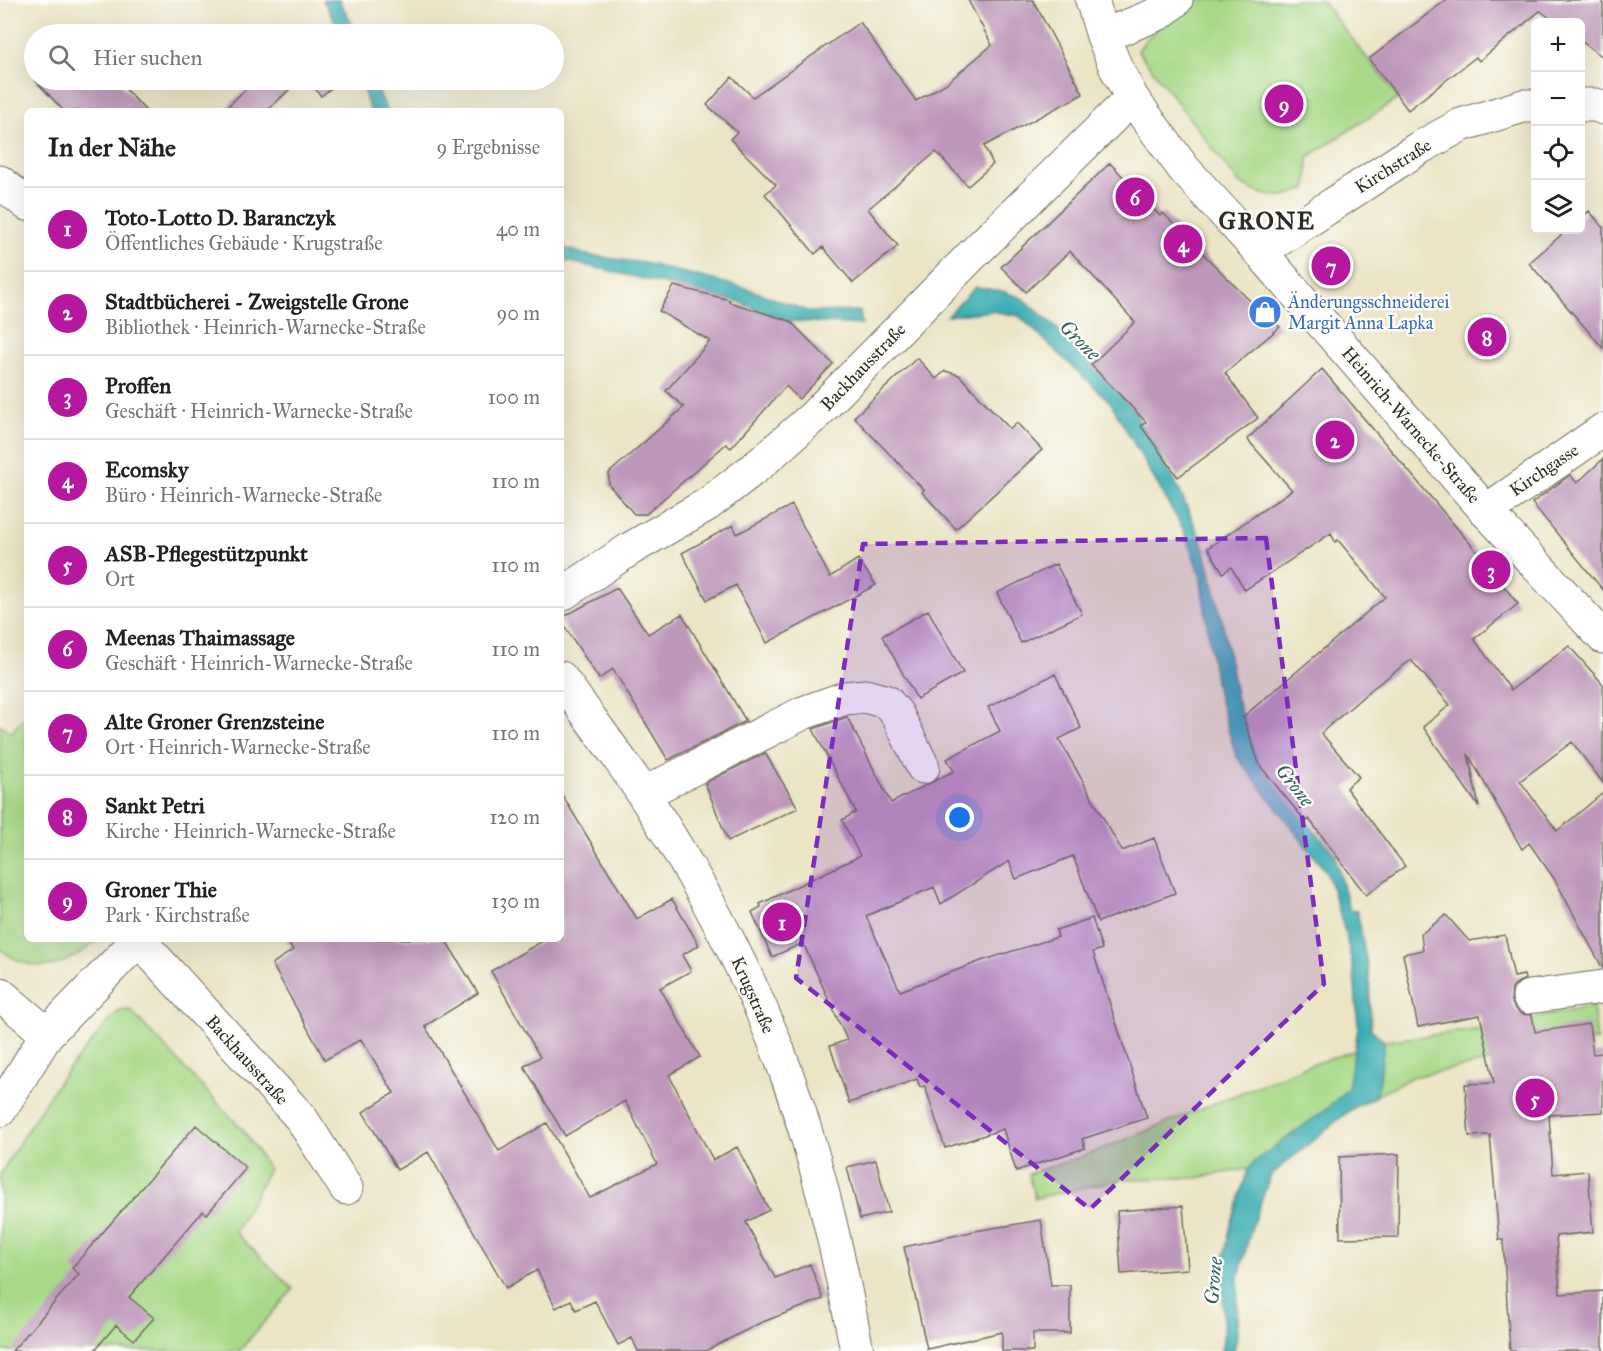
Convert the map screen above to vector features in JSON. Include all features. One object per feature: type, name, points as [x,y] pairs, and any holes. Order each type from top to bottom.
[{"type":"street","name":"Heinrich-Warnecke-Straße","points":[[1092,0],[1116,68],[1132,98],[1184,169],[1260,252],[1486,511],[1603,637]]},
{"type":"street","points":[[1103,36],[1160,14],[1176,0]]},
{"type":"street","name":"Backhausstraße","points":[[564,593],[630,549],[708,504],[761,463],[813,417],[970,257],[1132,98]]},
{"type":"street","points":[[1585,105],[1596,105],[1603,108]]},
{"type":"street","name":"Kirchstraße","points":[[1260,252],[1419,148],[1461,125],[1523,106],[1531,106]]},
{"type":"street","points":[[0,182],[24,202]]},
{"type":"street","name":"Kirchgasse","points":[[1486,511],[1603,430]]},
{"type":"street","name":"Krugstraße","points":[[564,682],[643,794],[699,887],[760,1008],[786,1074],[810,1146],[833,1232],[857,1351]]},
{"type":"street","points":[[643,794],[803,713],[845,698],[865,696],[887,702],[897,714],[922,768]]},
{"type":"street","name":"Backhausstraße","points":[[0,1110],[47,1034],[136,942]]},
{"type":"street","name":"Backhausstraße","points":[[142,942],[301,1118],[346,1188]]},
{"type":"street","points":[[1529,997],[1603,987]]},
{"type":"street","points":[[0,994],[47,1034]]},
{"type":"highlighted area","points":[[1266,538],[1324,984],[1090,1209],[796,978],[863,544]]},
{"type":"green space","points":[[1193,0],[1321,0],[1399,98],[1308,157],[1307,188],[1280,196],[1255,191],[1238,182],[1138,51],[1145,40]]},
{"type":"green space","points":[[24,718],[24,942],[95,942],[75,956],[51,965],[26,964],[0,949],[0,724],[11,733]]},
{"type":"green space","points":[[1593,1006],[1597,1040],[1412,1077],[1350,1110],[1273,1172],[1248,1169],[1195,1178],[1124,1179],[1035,1198],[1028,1174],[1095,1152],[1304,1067],[1384,1041],[1482,1029]]},
{"type":"green space","points":[[130,1010],[243,1130],[269,1169],[235,1232],[293,1289],[239,1351],[0,1351],[0,1175],[61,1078],[118,1011]]},
{"type":"water","points":[[323,0],[339,0],[352,24],[336,24]]},
{"type":"water","points":[[363,90],[378,90],[386,108],[369,108]]},
{"type":"water","points":[[564,248],[587,255],[644,263],[746,288],[810,312],[860,311],[862,325],[790,321],[740,302],[564,261]]},
{"type":"water","points":[[975,287],[1002,291],[1022,298],[1052,323],[1135,410],[1141,426],[1179,489],[1204,547],[1223,624],[1237,700],[1260,766],[1335,855],[1350,911],[1357,910],[1369,974],[1371,1029],[1384,1041],[1380,1081],[1375,1096],[1350,1110],[1271,1175],[1252,1226],[1238,1280],[1237,1338],[1234,1351],[1221,1351],[1223,1266],[1230,1228],[1248,1169],[1255,1161],[1329,1107],[1348,1088],[1358,1027],[1354,973],[1346,935],[1327,873],[1236,756],[1216,688],[1200,575],[1183,529],[1110,402],[1019,316],[991,311],[947,316]]},
{"type":"building","points":[[968,0],[1033,0],[1083,94],[984,146],[993,164],[968,186],[936,152],[868,209],[898,246],[853,283],[823,247],[815,254],[765,194],[776,185],[730,139],[737,132],[707,105],[732,77],[753,97],[860,22],[916,101],[947,83],[992,45]]},
{"type":"building","points":[[1446,0],[1603,0],[1603,57],[1585,44],[1585,18],[1550,18],[1540,11],[1479,61],[1476,57],[1408,110],[1369,59]]},
{"type":"building","points":[[44,90],[126,90],[143,108],[61,108]]},
{"type":"building","points":[[245,90],[289,90],[270,108],[226,108]]},
{"type":"building","points":[[316,90],[329,90],[321,96]]},
{"type":"building","points":[[1110,163],[1160,216],[1163,213],[1246,297],[1280,327],[1225,373],[1258,418],[1178,477],[1141,426],[1146,422],[1091,365],[1135,322],[1070,251],[1026,292],[1001,267]]},
{"type":"building","points":[[1589,211],[1603,227],[1603,348],[1529,263],[1562,234],[1585,234],[1585,214]]},
{"type":"building","points":[[674,286],[730,300],[729,302],[790,321],[833,364],[799,399],[786,386],[731,448],[726,444],[646,514],[634,514],[609,485],[609,473],[684,407],[666,391],[710,341],[659,311]]},
{"type":"building","points":[[917,358],[936,379],[945,371],[959,375],[1010,429],[1017,423],[1042,450],[956,529],[922,492],[924,490],[854,417]]},
{"type":"building","points":[[1322,369],[1473,547],[1518,604],[1474,639],[1511,690],[1569,646],[1603,684],[1603,783],[1572,742],[1520,781],[1557,831],[1603,793],[1603,969],[1555,880],[1529,843],[1522,849],[1468,754],[1479,807],[1423,727],[1450,705],[1411,660],[1372,689],[1321,733],[1359,777],[1346,788],[1405,866],[1366,895],[1309,819],[1306,822],[1260,766],[1243,717],[1385,597],[1338,540],[1335,542],[1331,533],[1245,590],[1231,567],[1223,573],[1208,548],[1292,490],[1247,439]]},
{"type":"building","points":[[1603,459],[1603,590],[1532,503],[1570,475],[1577,483]]},
{"type":"building","points":[[792,505],[830,577],[858,559],[876,585],[767,643],[736,585],[707,600],[682,553],[733,525],[737,534]]},
{"type":"building","points":[[1056,564],[1082,614],[1021,643],[997,593]]},
{"type":"building","points":[[617,588],[648,634],[682,614],[746,721],[668,760],[613,669],[599,679],[564,626],[564,616]]},
{"type":"building","points":[[928,610],[963,673],[917,699],[882,636]]},
{"type":"building","points":[[1055,674],[1081,728],[1059,739],[1122,851],[1154,838],[1175,893],[1098,922],[1073,856],[1016,879],[1009,861],[941,904],[934,887],[866,916],[900,991],[984,960],[1058,937],[1056,930],[1092,918],[1102,949],[1093,952],[1147,1118],[1082,1139],[1085,1148],[1016,1171],[1003,1129],[945,1148],[925,1086],[920,1087],[917,1079],[849,1103],[830,1046],[847,1040],[803,943],[772,957],[752,912],[761,907],[760,904],[860,856],[842,820],[856,812],[813,729],[847,717],[891,803],[954,771],[947,759],[1000,731],[988,707]]},
{"type":"building","points":[[765,753],[798,808],[728,841],[705,783]]},
{"type":"building","points":[[564,798],[637,919],[672,899],[699,945],[682,955],[691,971],[660,988],[700,1057],[669,1075],[713,1160],[737,1147],[769,1210],[746,1222],[775,1278],[810,1264],[823,1299],[760,1323],[706,1351],[638,1351],[632,1338],[618,1345],[595,1301],[576,1310],[571,1300],[556,1308],[537,1270],[506,1288],[428,1152],[397,1170],[363,1112],[394,1093],[361,1039],[325,1060],[272,964],[293,950],[287,942],[447,942],[478,993],[425,1026],[499,1151],[547,1123],[590,1198],[657,1164],[625,1101],[565,1136],[524,1066],[540,1057],[491,971],[541,942],[564,942]]},
{"type":"building","points":[[1446,915],[1469,941],[1505,935],[1514,977],[1524,975],[1525,979],[1512,989],[1511,1000],[1515,1009],[1521,1014],[1532,1015],[1535,1032],[1589,1024],[1593,1054],[1603,1053],[1603,1112],[1549,1115],[1553,1174],[1588,1171],[1593,1232],[1556,1236],[1560,1294],[1603,1291],[1603,1351],[1510,1351],[1503,1240],[1499,1240],[1490,1135],[1469,1136],[1465,1084],[1494,1083],[1480,1015],[1418,1027],[1403,954],[1423,950],[1421,934]]},
{"type":"building","points":[[196,1125],[246,1168],[207,1214],[203,1211],[129,1297],[154,1318],[134,1340],[116,1325],[94,1351],[12,1351],[79,1274],[72,1268]]},
{"type":"building","points":[[1399,1154],[1398,1237],[1340,1238],[1339,1157]]},
{"type":"building","points":[[876,1160],[889,1212],[860,1219],[847,1167]]},
{"type":"building","points":[[1183,1206],[1188,1269],[1121,1274],[1117,1211]]},
{"type":"building","points":[[1041,1220],[1051,1285],[1070,1285],[1070,1333],[1033,1333],[1033,1351],[1002,1351],[1002,1332],[927,1349],[904,1247],[975,1231]]},
{"type":"place","name":"Groner Thie","points":[[1284,104]]},
{"type":"place","name":"Meenas Thaimassage","points":[[1135,197]]},
{"type":"place","name":"Ecomsky","points":[[1183,244]]},
{"type":"place","name":"Alte Groner Grenzsteine","points":[[1331,266]]},
{"type":"place","name":"Änderungsschneiderei Margit Anna Lapka","points":[[1265,312]]},
{"type":"place","name":"Sankt Petri","points":[[1487,337]]},
{"type":"place","name":"Stadtbücherei - Zweigstelle Grone","points":[[1335,440]]},
{"type":"place","name":"Proffen","points":[[1491,570]]},
{"type":"place","name":"Toto-Lotto D. Baranczyk","points":[[782,922]]},
{"type":"place","name":"ASB-Pflegestützpunkt","points":[[1535,1098]]},
{"type":"district","name":"GRONE","points":[[1267,221]]},
{"type":"water label","name":"Grone","points":[[1080,340]]},
{"type":"water label","name":"Grone","points":[[1295,785]]},
{"type":"water label","name":"Grone","points":[[1213,1281]]}]
